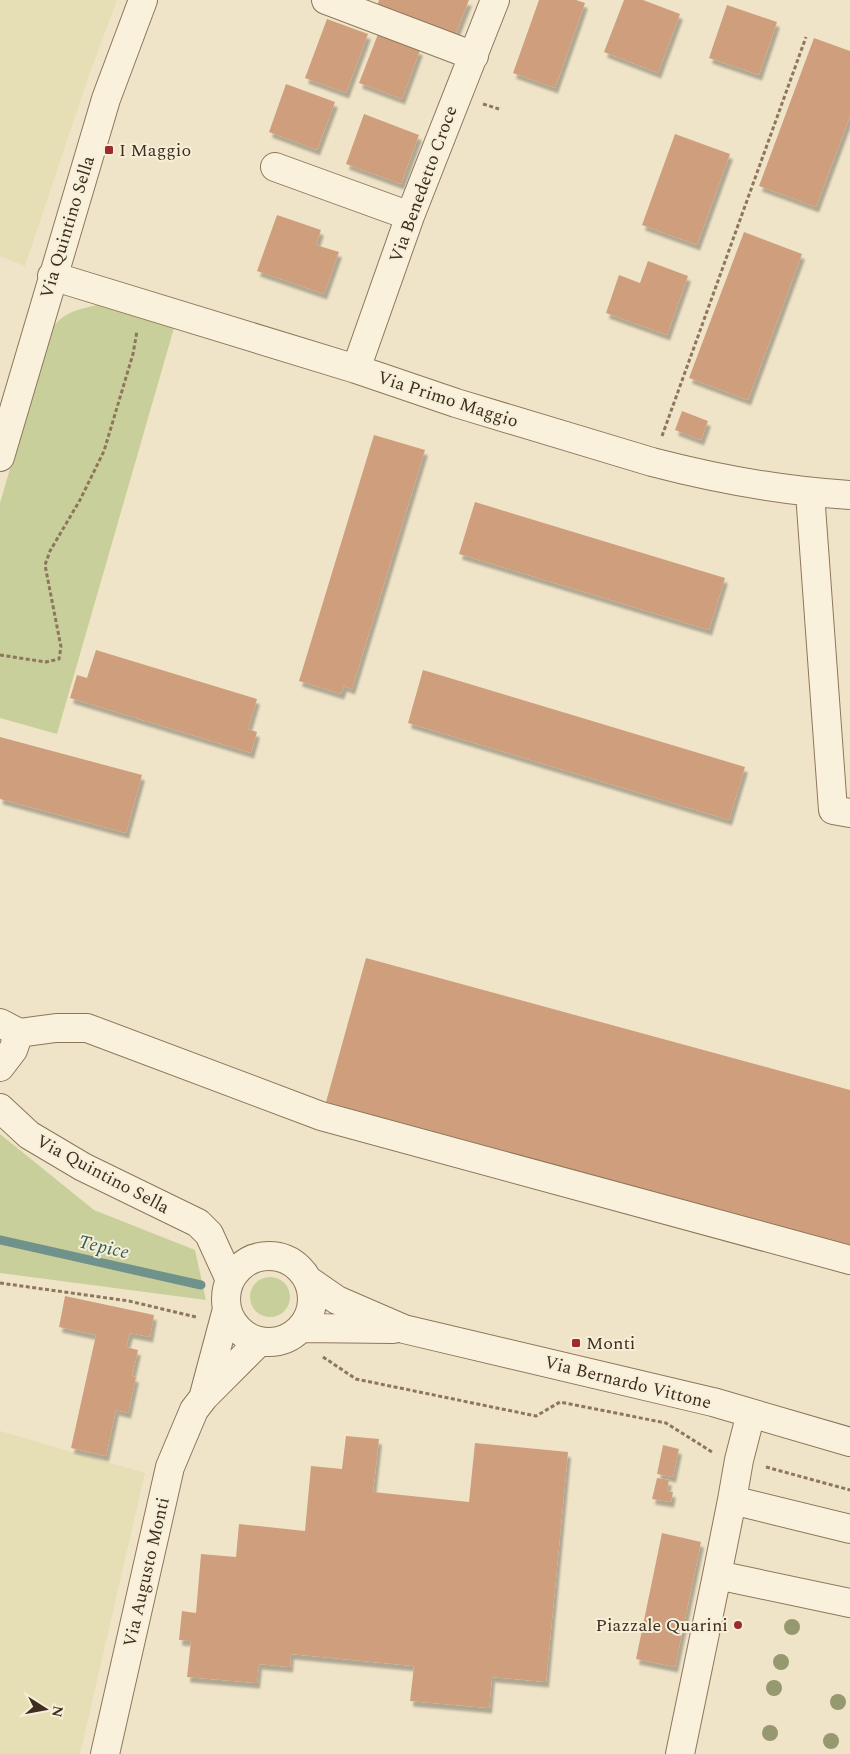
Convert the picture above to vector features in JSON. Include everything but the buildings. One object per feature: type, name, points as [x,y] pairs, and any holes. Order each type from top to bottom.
[{"type":"street","name":"Via Quintino Sella","points":[[0,457],[52,276],[106,99],[143,0]]},
{"type":"street","points":[[326,0],[474,56]]},
{"type":"street","name":"Via Benedetto Croce","points":[[356,369],[410,216],[495,0]]},
{"type":"street","points":[[275,167],[410,216]]},
{"type":"street","name":"Via Primo Maggio","points":[[52,276],[356,369],[456,403],[652,462],[683,470],[810,493],[850,495]]},
{"type":"street","points":[[810,493],[841,812]]},
{"type":"street","points":[[0,1067],[13,1050],[10,1028],[87,1028],[321,1116],[850,1260]]},
{"type":"street","name":"Via Quintino Sella","points":[[0,1108],[29,1135],[82,1167],[198,1223],[209,1234],[230,1280]]},
{"type":"street","name":"Via Quintino Sella","points":[[209,1234],[263,1256]]},
{"type":"street","points":[[263,1256],[277,1256],[290,1261],[300,1268],[308,1280],[312,1293],[312,1307],[309,1318],[298,1332],[281,1341],[267,1343],[254,1340],[242,1333],[233,1322],[215,1314],[226,1294],[230,1280],[239,1268],[250,1260],[263,1256]]},
{"type":"street","name":"Via Bernardo Vittone","points":[[308,1280],[337,1300],[404,1328],[713,1402],[850,1442]]},
{"type":"street","name":"Via Augusto Monti","points":[[204,1396],[215,1314]]},
{"type":"street","name":"Via Bernardo Vittone","points":[[298,1332],[404,1328]]},
{"type":"street","name":"Via Augusto Monti","points":[[105,1754],[170,1468],[194,1410],[204,1396],[260,1341]]},
{"type":"street","points":[[680,1754],[739,1460],[751,1413]]},
{"type":"street","points":[[732,1500],[850,1529]]},
{"type":"street","points":[[717,1574],[850,1603]]},
{"type":"path","points":[[652,462],[806,36]]},
{"type":"path","points":[[0,654],[46,662],[59,660],[61,647],[46,565],[50,551],[80,500],[104,451],[138,327]]},
{"type":"path","points":[[0,1282],[215,1314]]},
{"type":"path","points":[[298,1332],[356,1380],[536,1416],[560,1402],[666,1423],[709,1451],[850,1490]]},
{"type":"shaded area","points":[[0,0],[117,0],[89,75],[25,266],[0,256]]},
{"type":"shaded area","points":[[0,1431],[145,1473],[80,1754],[0,1754]]},
{"type":"green space","points":[[97,305],[174,328],[57,734],[0,718],[0,503],[50,331],[70,313]]},
{"type":"green space","points":[[0,1134],[94,1210],[195,1250],[206,1300],[0,1273]]},
{"type":"green space","points":[[266,1277],[274,1277],[281,1280],[287,1286],[290,1297],[287,1308],[281,1314],[274,1317],[266,1317],[259,1314],[253,1308],[250,1301],[250,1293],[253,1286],[259,1280]]},
{"type":"waterway","name":"Tepice","points":[[0,1240],[201,1285]]},
{"type":"place","name":"I Maggio","points":[[109,150]]},
{"type":"place","name":"Monti","points":[[576,1343]]},
{"type":"place","name":"Piazzale Quarini","points":[[738,1625]]}]
